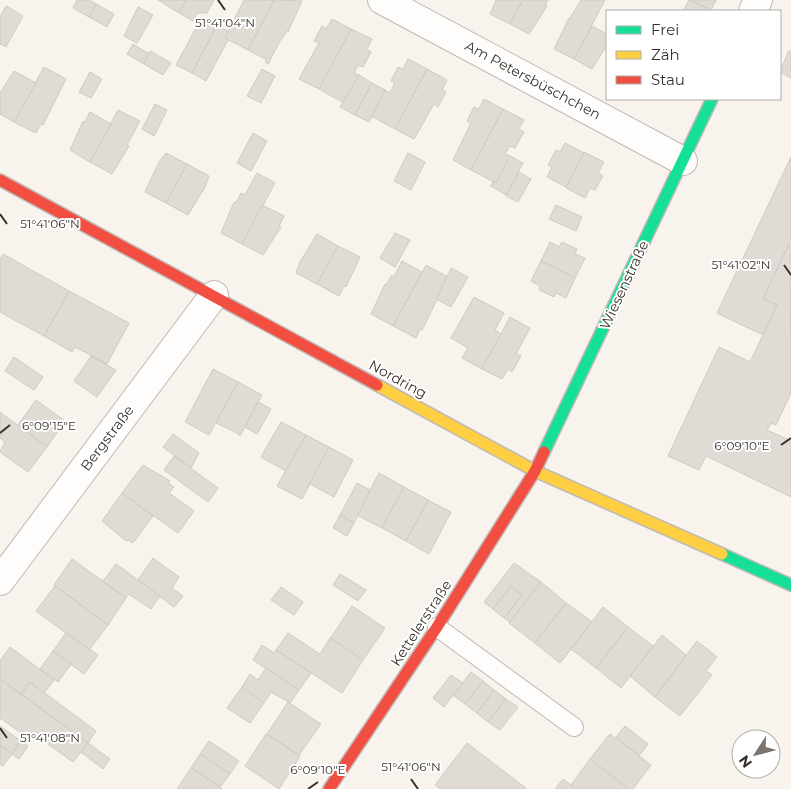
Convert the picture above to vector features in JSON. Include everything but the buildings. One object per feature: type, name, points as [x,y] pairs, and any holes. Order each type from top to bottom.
[{"type":"street","name":"Am Petersbüschchen","points":[[382,0],[683,160]]},
{"type":"street","name":"Wiesenstraße","points":[[535,471],[712,100]]},
{"type":"street","name":"Nordring","points":[[0,180],[535,471],[791,585]]},
{"type":"street","name":"Bergstraße","points":[[0,581],[214,295]]},
{"type":"street","name":"Kettelerstraße","points":[[329,789],[437,627],[535,471]]},
{"type":"lane","points":[[437,627],[574,727]]},
{"type":"traffic: fast","points":[[544,452],[712,100]]},
{"type":"traffic: fast","points":[[722,554],[791,585]]},
{"type":"traffic: slow","points":[[377,385],[535,471],[722,554]]},
{"type":"traffic: jam","points":[[0,180],[377,385]]},
{"type":"traffic: jam","points":[[329,789],[437,627],[535,471],[544,452]]}]
